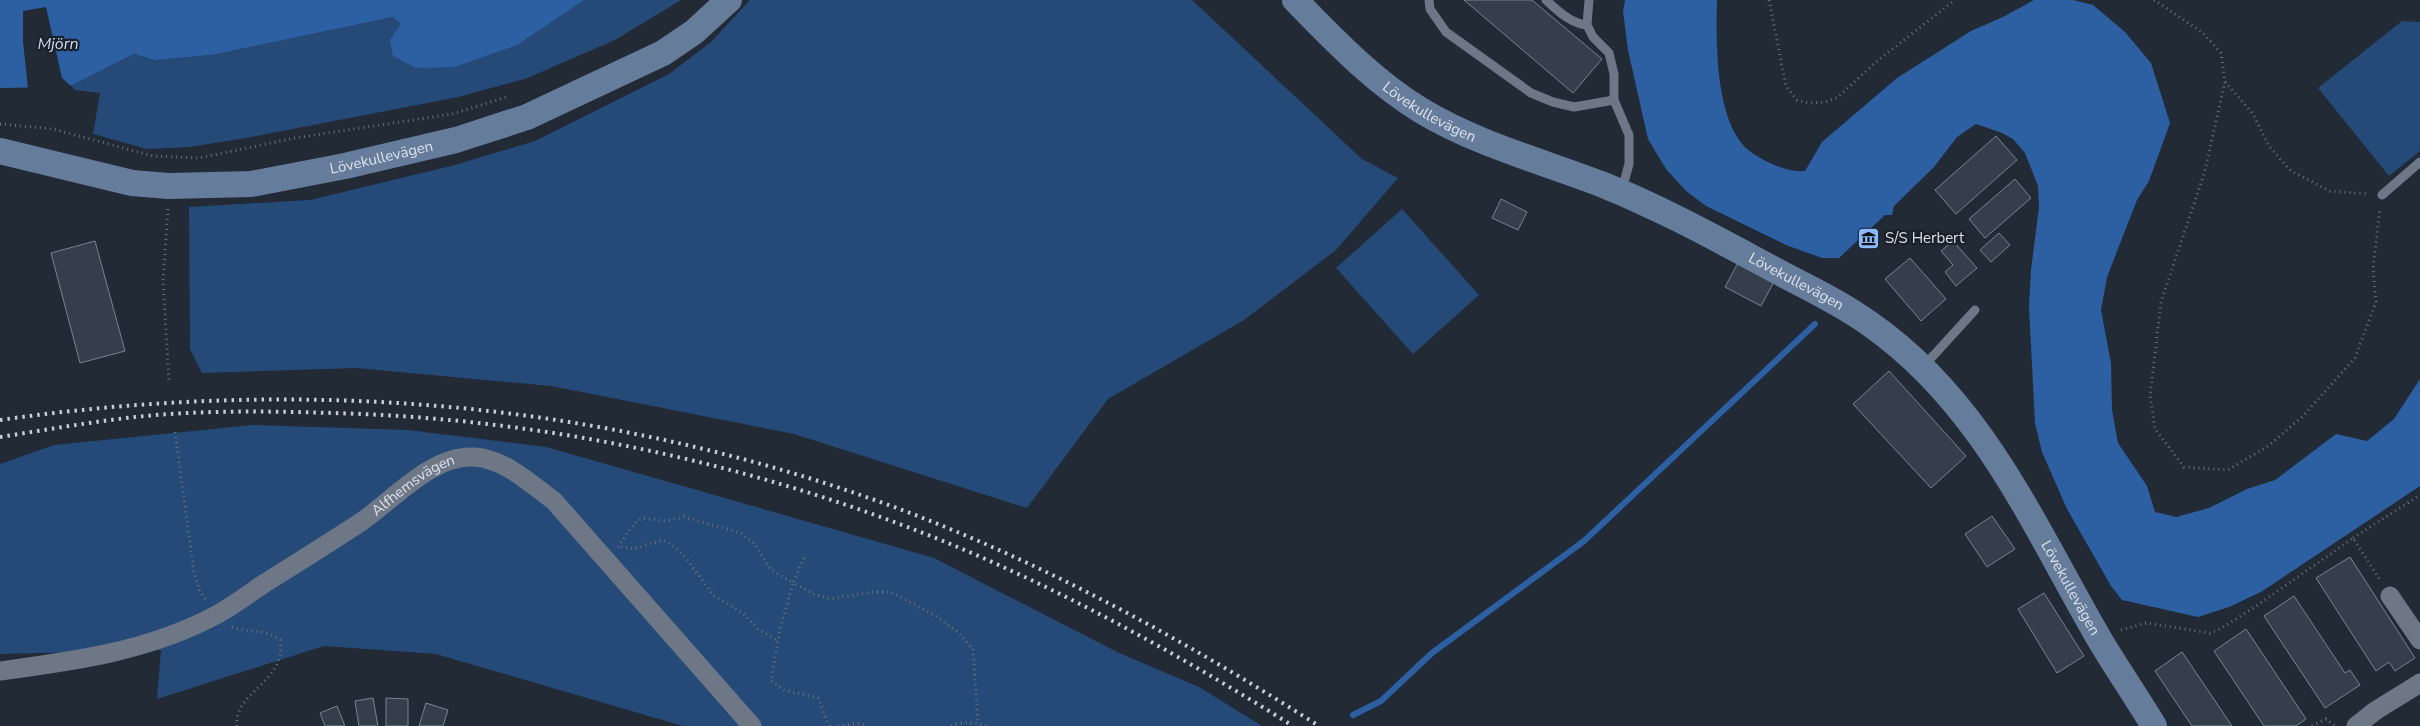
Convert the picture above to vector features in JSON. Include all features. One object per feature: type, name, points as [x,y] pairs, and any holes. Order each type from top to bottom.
[{"type":"street","name":"Lövekullevägen","points":[[0,151],[132,183],[169,186],[251,184],[326,170],[456,140],[527,117],[663,52],[694,32],[729,0]]},
{"type":"street","name":"Lövekullevägen","points":[[1295,0],[1333,39],[1361,64],[1398,95],[1425,112],[1463,133],[1621,192],[1680,219],[1835,302],[1869,323],[1946,391],[1977,431],[2013,482],[2102,642],[2154,726]]},
{"type":"street","name":"Alfhemsvägen","points":[[0,671],[87,659],[166,638],[218,614],[363,520],[423,474],[450,460],[473,456],[493,461],[522,477],[554,501],[752,726]]},
{"type":"street","points":[[2390,596],[2420,640]]},
{"type":"street","points":[[2356,726],[2375,711],[2420,683]]},
{"type":"lane","points":[[1429,0],[1430,9],[1446,32],[1531,92],[1553,102],[1574,107],[1614,100]]},
{"type":"lane","points":[[1546,0],[1566,17],[1579,24],[1587,25]]},
{"type":"lane","points":[[1589,0],[1587,25],[1593,37],[1609,53],[1614,74],[1614,100],[1629,135],[1629,164],[1621,192]]},
{"type":"lane","points":[[2382,195],[2420,162]]},
{"type":"lane","points":[[1922,368],[1975,310]]},
{"type":"path","points":[[1769,0],[1786,86],[1797,100],[1809,103],[1838,97],[1876,62],[1955,0]]},
{"type":"path","points":[[2154,0],[2203,33],[2221,53],[2225,82],[2204,174],[2173,260],[2161,302],[2150,396],[2155,430],[2184,466],[2228,470],[2268,446],[2302,417],[2355,358],[2376,302],[2373,269],[2382,195],[2330,191],[2291,170],[2269,146],[2253,114],[2225,82]]},
{"type":"path","points":[[0,124],[53,129],[117,148],[153,156],[199,158],[295,138],[452,114],[513,95]]},
{"type":"path","points":[[169,186],[163,280],[169,383]]},
{"type":"path","points":[[2117,631],[2146,622],[2210,633],[2220,629],[2255,607],[2353,538],[2420,495]]},
{"type":"path","points":[[603,557],[619,547],[634,524],[642,518],[665,521],[684,517],[741,533],[755,544],[771,570],[814,594],[831,599],[871,592],[891,592],[936,616],[958,632],[973,649],[978,722]]},
{"type":"path","points":[[2353,538],[2390,596]]},
{"type":"path","points":[[619,547],[634,549],[663,540],[686,558],[714,596],[743,613],[758,629],[778,641]]},
{"type":"path","points":[[805,555],[786,600],[771,682],[784,690],[818,698],[825,710],[826,720],[830,726]]},
{"type":"path","points":[[2312,726],[2326,719],[2336,726]]},
{"type":"path","points":[[951,726],[958,723],[978,722],[986,726]]},
{"type":"path","points":[[838,726],[860,723],[866,726]]},
{"type":"shaded area","points":[[584,0],[681,0],[615,40],[525,79],[458,97],[190,147],[147,149],[93,134],[100,93],[75,90],[71,85],[134,54],[154,60],[212,55],[393,17],[401,24],[571,8]]},
{"type":"shaded area","points":[[750,0],[1192,0],[1362,159],[1398,178],[1336,250],[1244,320],[1108,399],[1027,508],[794,434],[551,386],[356,368],[202,373],[190,349],[189,207],[310,200],[451,166],[535,141],[669,74],[711,42]]},
{"type":"shaded area","points":[[2402,21],[2420,22],[2420,151],[2389,176],[2318,88]]},
{"type":"shaded area","points":[[1402,209],[1479,295],[1413,354],[1336,268]]},
{"type":"shaded area","points":[[253,425],[408,430],[546,447],[934,558],[1117,652],[1199,687],[1262,726],[683,726],[436,654],[324,646],[157,699],[161,650],[0,654],[0,464],[54,445]]},
{"type":"water","name":"Mjörn","points":[[0,0],[584,0],[517,45],[454,67],[416,68],[393,56],[390,40],[401,24],[393,17],[212,55],[154,60],[134,54],[68,87],[0,88]]},
{"type":"water","points":[[1625,0],[1717,0],[1719,75],[1727,114],[1734,131],[1743,145],[1758,157],[1782,168],[1800,171],[1805,171],[1822,142],[1897,78],[1971,31],[2003,17],[2034,0],[2073,0],[2093,5],[2125,32],[2151,63],[2170,123],[2149,181],[2137,200],[2107,277],[2101,310],[2111,363],[2112,410],[2118,443],[2147,486],[2155,512],[2176,517],[2209,508],[2247,489],[2275,480],[2336,434],[2367,441],[2394,419],[2420,379],[2420,486],[2261,592],[2229,607],[2198,617],[2122,600],[2111,586],[2067,509],[2042,452],[2035,423],[2029,307],[2031,270],[2039,207],[2038,186],[2025,153],[2013,139],[1976,124],[1957,137],[1934,167],[1894,206],[1892,215],[1885,215],[1839,258],[1822,258],[1786,245],[1706,206],[1686,191],[1666,169],[1648,139],[1628,50],[1623,11]]},
{"type":"pier","points":[[46,7],[62,78],[72,87],[68,90],[28,89],[23,41],[23,11]]},
{"type":"building","points":[[1464,0],[1532,0],[1602,59],[1573,93]]},
{"type":"building","points":[[1996,136],[2017,160],[1956,214],[1935,190]]},
{"type":"building","points":[[2015,179],[2031,198],[1985,238],[1969,219]]},
{"type":"building","points":[[1501,199],[1527,212],[1518,230],[1492,218]]},
{"type":"building","points":[[1999,233],[2010,245],[1991,262],[1980,250]]},
{"type":"building","points":[[95,241],[125,351],[80,363],[51,253]]},
{"type":"building","points":[[1953,241],[1977,268],[1956,286],[1945,272],[1953,265],[1941,251]]},
{"type":"building","points":[[1741,257],[1777,276],[1761,306],[1725,287]]},
{"type":"building","points":[[1910,258],[1946,299],[1921,321],[1885,279]]},
{"type":"building","points":[[1889,371],[1966,456],[1931,488],[1853,404]]},
{"type":"building","points":[[1992,516],[2015,549],[1987,567],[1965,534]]},
{"type":"building","points":[[2350,557],[2415,658],[2395,671],[2389,662],[2376,671],[2316,578]]},
{"type":"building","points":[[2044,593],[2084,656],[2057,673],[2018,609]]},
{"type":"building","points":[[2294,596],[2345,673],[2350,670],[2360,685],[2325,708],[2264,616]]},
{"type":"building","points":[[2246,629],[2306,719],[2296,726],[2264,726],[2214,651]]},
{"type":"building","points":[[2182,652],[2232,726],[2192,726],[2155,671]]},
{"type":"building","points":[[373,698],[378,726],[359,726],[355,701]]},
{"type":"building","points":[[386,698],[408,699],[408,726],[386,726]]},
{"type":"building","points":[[426,703],[448,710],[443,726],[419,726]]},
{"type":"building","points":[[337,706],[345,726],[325,726],[320,713]]},
{"type":"waterway","points":[[1353,715],[1381,701],[1432,653],[1584,541],[1815,324]]},
{"type":"railway","points":[[0,420],[113,407],[225,400],[337,400],[448,407],[559,420],[669,441],[778,469],[886,504],[999,550],[1109,603],[1163,632],[1319,726]]},
{"type":"railway","points":[[0,437],[101,421],[184,413],[333,413],[404,416],[474,423],[614,443],[683,458],[819,496],[886,519],[992,562],[1044,586],[1145,639],[1293,726]]},
{"type":"place","name":"S/S Herbert","points":[[1869,238]]}]
